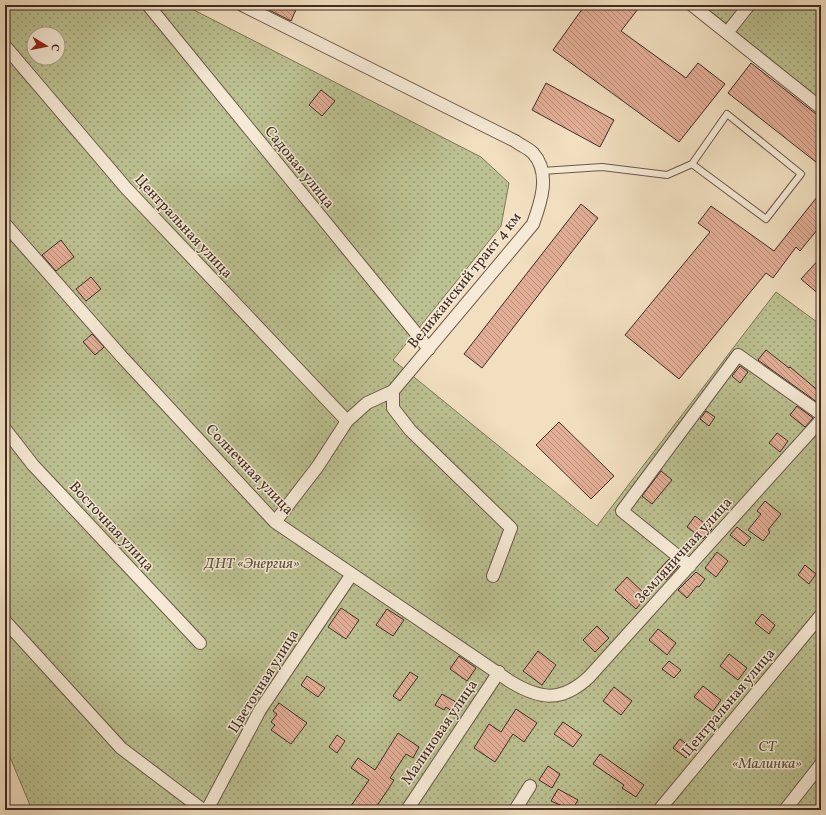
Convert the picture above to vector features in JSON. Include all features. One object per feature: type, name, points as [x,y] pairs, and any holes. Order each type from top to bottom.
[{"type":"street","name":"Садовая улица","points":[[148,5],[428,349]]},
{"type":"street","name":"Велижанский тракт 4 км","points":[[242,5],[515,141],[533,154],[542,171],[542,198],[533,224],[393,391]]},
{"type":"street","points":[[692,5],[821,108]]},
{"type":"street","points":[[727,33],[749,5]]},
{"type":"street","name":"Центральная улица","points":[[5,46],[126,188],[347,421]]},
{"type":"street","name":"Солнечная улица","points":[[5,224],[122,357],[275,522],[499,672],[511,682],[535,693],[553,696],[562,694]]},
{"type":"street","points":[[690,566],[622,510],[738,355],[821,414]]},
{"type":"street","points":[[275,522],[318,466],[347,421],[367,403],[393,391],[393,408],[410,430],[511,528],[492,576]]},
{"type":"street","name":"Земляничная улица","points":[[562,694],[578,688],[589,677],[821,420]]},
{"type":"street","name":"Восточная улица","points":[[5,429],[33,465],[200,643]]},
{"type":"street","name":"Цветочная улица","points":[[207,810],[260,710],[352,574]]},
{"type":"street","name":"Центральная улица","points":[[660,810],[821,615]]},
{"type":"street","points":[[5,621],[121,748],[203,810]]},
{"type":"street","name":"Малиновая улица","points":[[407,810],[499,672]]},
{"type":"street","points":[[785,810],[821,764]]},
{"type":"street","points":[[515,810],[530,786]]},
{"type":"lane","points":[[542,171],[602,167],[667,175],[692,164],[727,114],[801,174],[766,220],[692,164]]},
{"type":"green space","name":"ДНТ «Энергия»","points":[[5,5],[184,5],[481,157],[509,183],[501,226],[393,360],[597,526],[776,292],[821,325],[821,810],[32,810],[5,745]]},
{"type":"green space","points":[[703,5],[821,5],[821,100]]},
{"type":"building","points":[[259,5],[298,5],[291,21]]},
{"type":"building","points":[[585,5],[641,5],[621,31],[686,78],[698,63],[725,84],[679,142],[553,50]]},
{"type":"building","points":[[751,63],[821,118],[821,166],[728,93]]},
{"type":"building","points":[[546,83],[614,120],[600,147],[532,110]]},
{"type":"building","points":[[321,90],[335,101],[322,116],[309,105]]},
{"type":"building","points":[[821,192],[821,225],[800,251],[796,247],[773,278],[766,273],[679,379],[625,335],[710,232],[698,223],[711,206],[774,251]]},
{"type":"building","points":[[581,204],[598,218],[482,368],[464,354]]},
{"type":"building","points":[[61,240],[74,257],[56,271],[42,255]]},
{"type":"building","points":[[821,257],[821,296],[801,279]]},
{"type":"building","points":[[91,277],[101,289],[86,301],[76,289]]},
{"type":"building","points":[[92,334],[104,347],[95,355],[83,342]]},
{"type":"building","points":[[766,350],[789,368],[790,367],[821,393],[821,405],[758,360]]},
{"type":"building","points":[[740,366],[748,372],[740,383],[732,376]]},
{"type":"building","points":[[797,406],[813,418],[805,427],[790,415]]},
{"type":"building","points":[[706,411],[715,417],[709,426],[700,419]]},
{"type":"building","points":[[559,422],[614,476],[591,499],[536,445]]},
{"type":"building","points":[[777,433],[788,441],[780,452],[769,443]]},
{"type":"building","points":[[661,471],[672,480],[652,504],[642,496]]},
{"type":"building","points":[[765,501],[781,514],[768,530],[770,532],[763,541],[748,530],[761,514],[757,511]]},
{"type":"building","points":[[695,516],[712,529],[703,539],[687,527]]},
{"type":"building","points":[[737,527],[751,538],[744,546],[730,535]]},
{"type":"building","points":[[717,552],[728,561],[716,577],[705,568]]},
{"type":"building","points":[[669,559],[678,567],[666,580],[657,572]]},
{"type":"building","points":[[805,565],[816,574],[809,584],[798,575]]},
{"type":"building","points":[[696,572],[705,579],[687,598],[678,590]]},
{"type":"building","points":[[627,577],[647,596],[636,609],[615,590]]},
{"type":"building","points":[[341,608],[359,620],[346,639],[328,627]]},
{"type":"building","points":[[387,609],[404,620],[393,636],[376,625]]},
{"type":"building","points":[[762,614],[775,625],[769,634],[755,623]]},
{"type":"building","points":[[597,626],[609,638],[595,652],[583,640]]},
{"type":"building","points":[[658,629],[676,643],[667,655],[649,640]]},
{"type":"building","points":[[538,651],[556,665],[542,685],[523,671]]},
{"type":"building","points":[[729,654],[747,668],[738,680],[720,666]]},
{"type":"building","points":[[459,656],[476,668],[467,681],[450,669]]},
{"type":"building","points":[[669,661],[681,670],[674,678],[662,669]]},
{"type":"building","points":[[410,672],[418,677],[400,701],[393,696]]},
{"type":"building","points":[[307,676],[325,688],[318,697],[301,685]]},
{"type":"building","points":[[703,686],[721,700],[713,711],[694,697]]},
{"type":"building","points":[[614,687],[632,701],[621,715],[603,701]]},
{"type":"building","points":[[442,694],[461,705],[456,714],[446,707],[444,710],[435,705]]},
{"type":"building","points":[[279,703],[307,723],[291,744],[271,730],[275,725],[271,722],[277,714],[273,711]]},
{"type":"building","points":[[516,709],[537,723],[524,742],[513,734],[495,762],[474,748],[489,724],[501,732]]},
{"type":"building","points":[[563,722],[582,735],[573,747],[554,734]]},
{"type":"building","points":[[398,733],[419,747],[413,758],[406,754],[390,778],[394,780],[374,810],[348,810],[369,780],[351,768],[358,758],[375,770]]},
{"type":"building","points":[[337,735],[345,741],[337,753],[329,747]]},
{"type":"building","points":[[680,739],[693,749],[686,758],[673,748]]},
{"type":"building","points":[[600,754],[644,785],[636,797],[622,788],[624,785],[593,764]]},
{"type":"building","points":[[548,766],[560,774],[552,788],[539,780]]},
{"type":"building","points":[[558,789],[578,800],[572,810],[551,801]]},
{"type":"park label","name":"CТ «Малинка»","points":[[767,754]]}]
